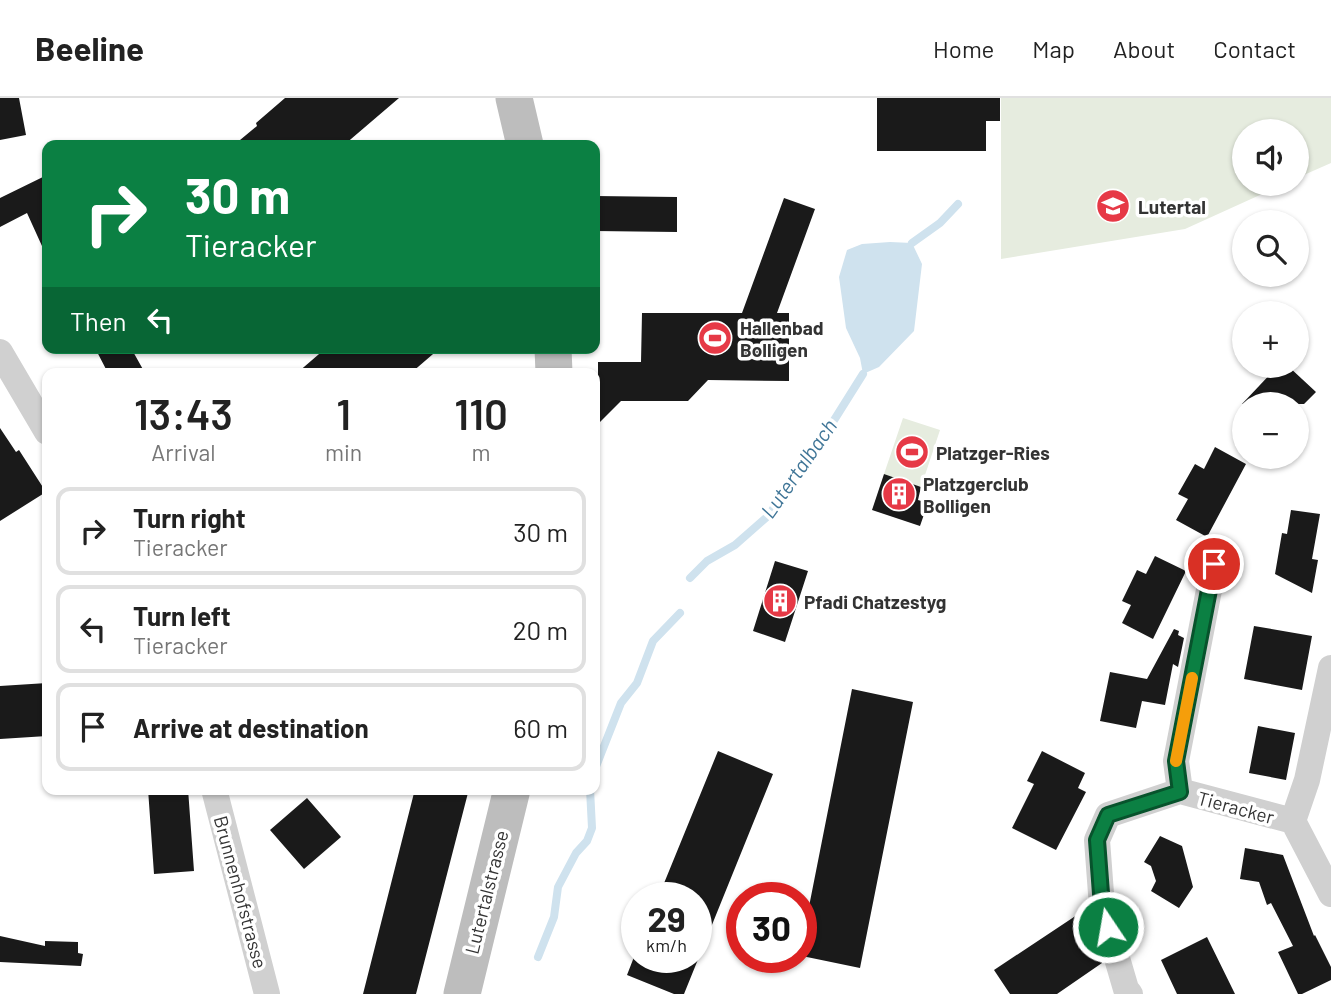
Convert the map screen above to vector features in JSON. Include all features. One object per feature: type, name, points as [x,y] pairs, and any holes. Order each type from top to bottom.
[{"type":"street","points":[[514,98],[523,140]]},
{"type":"street","points":[[0,352],[42,423]]},
{"type":"street","name":"Tieracker","points":[[1180,792],[1176,761],[1214,564]]},
{"type":"street","name":"Tieracker","points":[[1331,668],[1307,780],[1293,821],[1331,894]]},
{"type":"street","name":"Tieracker","points":[[1130,994],[1126,989],[1102,907],[1097,840],[1108,815],[1180,792],[1293,821]]},
{"type":"street","name":"Brunnenhofstrasse","points":[[216,795],[267,994]]},
{"type":"street","name":"Lutertalstrasse","points":[[461,994],[511,795]]},
{"type":"shaded area","points":[[1001,98],[1331,98],[1331,163],[1309,173],[1309,119],[1232,119],[1232,196],[1258,196],[1185,229],[1001,259]]},
{"type":"shaded area","name":"Platzger-Ries","points":[[903,418],[940,430],[921,487],[884,474]]},
{"type":"water","points":[[912,243],[922,264],[914,331],[879,367],[863,374],[860,358],[846,328],[839,277],[847,250],[862,244]]},
{"type":"building","points":[[0,98],[19,98],[26,135],[0,140]]},
{"type":"building","points":[[285,98],[399,98],[350,140],[240,140],[257,126],[256,123]]},
{"type":"building","points":[[877,98],[1000,98],[1000,121],[986,121],[986,151],[877,151]]},
{"type":"building","points":[[42,177],[42,246],[27,213],[0,227],[0,198]]},
{"type":"building","points":[[600,196],[677,197],[677,232],[600,231]]},
{"type":"building","points":[[784,198],[815,209],[777,313],[789,313],[789,381],[708,380],[688,401],[621,401],[600,422],[598,362],[641,362],[642,313],[742,313]]},
{"type":"building","points":[[98,354],[134,354],[142,368],[105,368]]},
{"type":"building","points":[[319,354],[433,354],[417,368],[303,368]]},
{"type":"building","points":[[1267,378],[1301,378],[1316,392],[1309,399],[1309,392],[1253,392]]},
{"type":"building","points":[[0,428],[16,452],[19,450],[42,486],[42,495],[0,521]]},
{"type":"building","points":[[1215,447],[1232,456],[1232,469],[1243,469],[1207,537],[1176,520],[1188,499],[1178,494],[1195,464],[1204,469]]},
{"type":"building","name":"Platzgerclub Bolligen","points":[[884,474],[921,487],[918,500],[928,503],[920,526],[872,510]]},
{"type":"building","points":[[1291,510],[1320,514],[1312,559],[1318,560],[1312,593],[1275,574],[1282,533],[1287,534]]},
{"type":"building","points":[[1155,556],[1186,571],[1153,639],[1122,623],[1131,605],[1122,601],[1137,570],[1146,574]]},
{"type":"building","name":"Pfadi Chatzestyg","points":[[775,561],[808,571],[785,642],[753,631]]},
{"type":"building","points":[[1254,626],[1312,636],[1302,690],[1244,679]]},
{"type":"building","points":[[1174,629],[1184,638],[1178,667],[1173,664],[1165,705],[1142,701],[1136,728],[1100,721],[1110,672],[1147,679]]},
{"type":"building","points":[[42,683],[42,736],[0,739],[0,686]]},
{"type":"building","points":[[852,689],[913,702],[860,968],[817,959],[817,882],[814,882]]},
{"type":"building","points":[[1258,726],[1295,733],[1286,780],[1249,773]]},
{"type":"building","points":[[718,751],[773,774],[729,882],[726,882],[726,890],[712,925],[712,882],[665,882]]},
{"type":"building","points":[[1042,751],[1085,773],[1078,788],[1086,792],[1056,850],[1012,828],[1034,784],[1027,781]]},
{"type":"building","points":[[148,795],[188,795],[194,871],[154,874]]},
{"type":"building","points":[[413,795],[467,795],[416,994],[363,994]]},
{"type":"building","points":[[307,798],[341,837],[304,869],[270,830]]},
{"type":"building","points":[[1160,836],[1182,846],[1193,887],[1179,908],[1151,891],[1156,881],[1151,866],[1144,862]]},
{"type":"building","points":[[1245,848],[1283,855],[1314,936],[1331,967],[1331,980],[1298,994],[1278,952],[1293,946],[1271,903],[1267,905],[1259,882],[1240,879]]},
{"type":"building","points":[[1083,911],[1089,919],[1102,963],[1057,994],[1010,994],[994,970]]},
{"type":"building","points":[[0,936],[45,946],[45,941],[78,942],[78,953],[83,954],[81,966],[0,962]]},
{"type":"building","points":[[1207,937],[1235,994],[1177,994],[1161,960]]},
{"type":"building","points":[[692,973],[684,994],[674,994],[627,975]]},
{"type":"waterway","points":[[912,243],[940,223],[958,204]]},
{"type":"waterway","name":"Lutertalbach","points":[[690,578],[707,561],[735,545],[768,516],[863,374]]},
{"type":"waterway","points":[[600,756],[621,703],[637,683],[653,641],[680,613]]},
{"type":"waterway","points":[[538,957],[554,917],[558,887],[576,853],[587,841],[592,828],[590,795]]},
{"type":"slow traffic","points":[[1176,761],[1192,678]]},
{"type":"place","name":"Lutertal","points":[[1113,206]]},
{"type":"place","name":"Hallenbad Bolligen","points":[[715,338]]},
{"type":"place","name":"Platzger-Ries","points":[[912,452]]},
{"type":"place","name":"Platzgerclub Bolligen","points":[[899,494]]},
{"type":"place","name":"Pfadi Chatzestyg","points":[[780,601]]},
{"type":"route","points":[[1108,927],[1102,907],[1097,840],[1108,815],[1180,792],[1176,761],[1214,564]]}]
